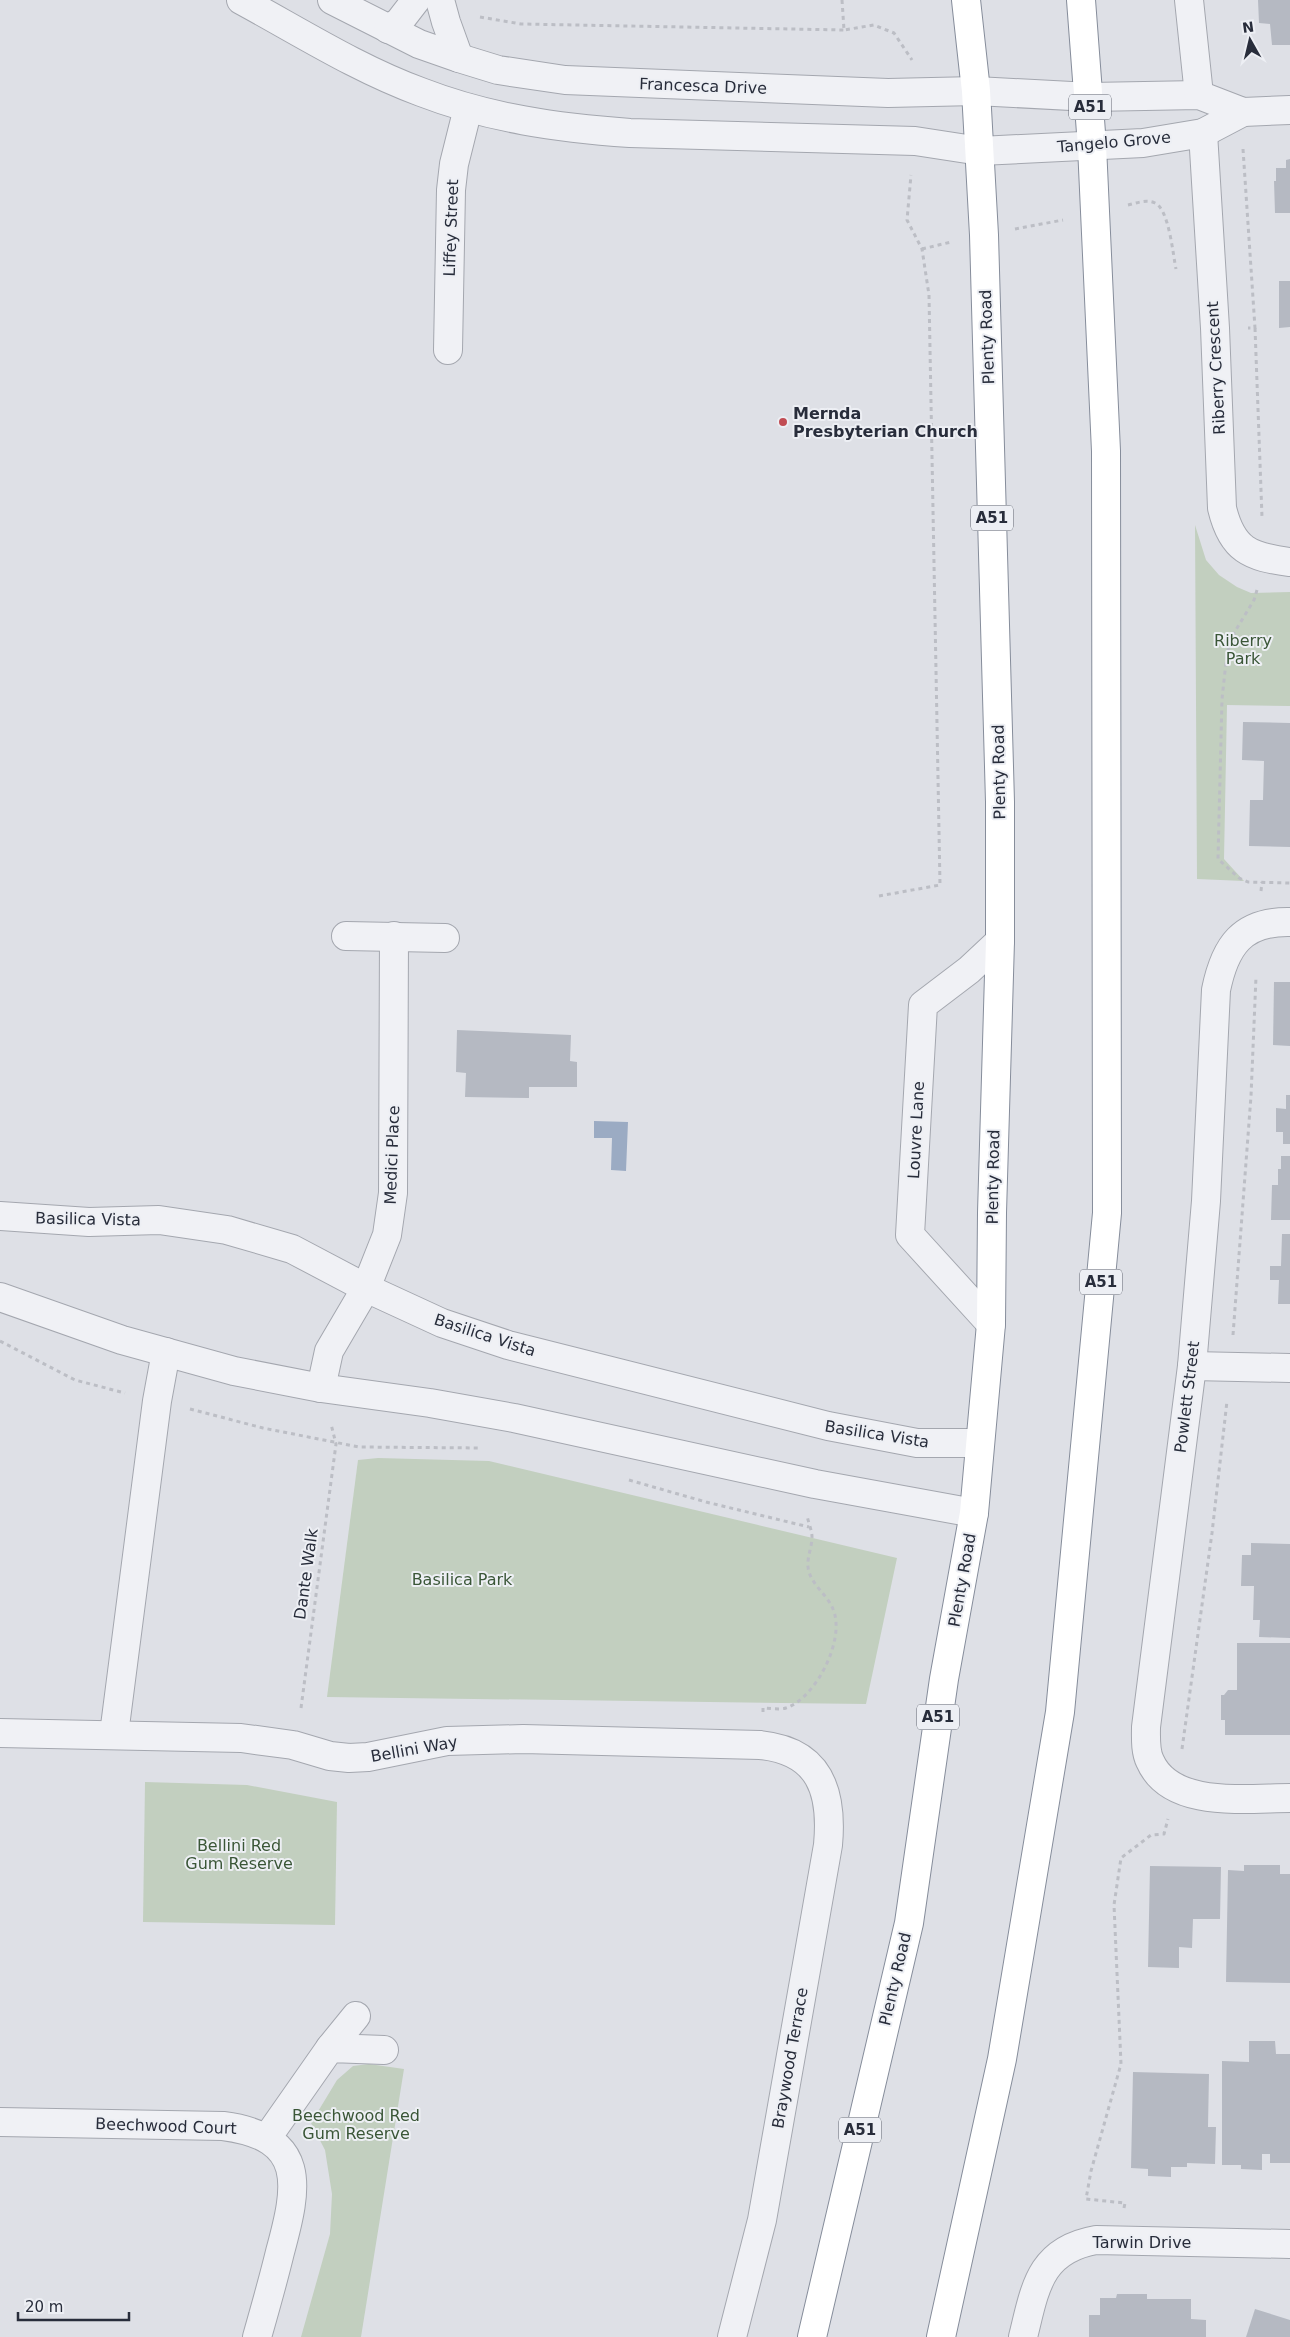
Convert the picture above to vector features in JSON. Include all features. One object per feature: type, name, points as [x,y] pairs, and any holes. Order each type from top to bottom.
[{"type":"highway","name":"Plenty Road","points":[[812,2337],[909,1923],[944,1679],[974,1513],[991,1324],[992,1213],[1000,941],[1000,802],[984,235],[976,91],[966,0]]},
{"type":"highway","name":"A51","points":[[941,2337],[1002,2059],[1060,1712],[1107,1213],[1106,451],[1090,97],[1081,0]]},
{"type":"street","points":[[241,0],[385,77],[420,92],[468,108],[531,123],[592,130],[915,141],[980,151]]},
{"type":"street","name":"Francesca Drive","points":[[332,0],[420,44],[459,58],[498,70],[565,80],[888,93],[976,91],[1090,97]]},
{"type":"street","points":[[1189,0],[1199,95]]},
{"type":"street","points":[[388,29],[433,2],[459,58]]},
{"type":"street","name":"Tangelo Grove","points":[[1090,97],[1199,95],[1244,112],[1290,110]]},
{"type":"street","name":"Liffey Street","points":[[448,350],[451,190],[454,164],[468,108]]},
{"type":"street","name":"Tangelo Grove","points":[[980,151],[1143,143],[1203,132],[1244,112]]},
{"type":"street","name":"Riberry Crescent","points":[[1203,132],[1215,328],[1222,508],[1227,529],[1236,542],[1250,553],[1277,560]]},
{"type":"street","name":"Powlett Street","points":[[1290,922],[1272,923],[1247,931],[1233,944],[1221,964],[1216,990],[1206,1201],[1192,1366],[1146,1726],[1150,1760],[1160,1776],[1177,1790],[1212,1797],[1290,1798]]},
{"type":"street","points":[[346,936],[445,938]]},
{"type":"street","name":"Medici Place","points":[[321,1388],[329,1351],[366,1288],[387,1235],[393,1193],[394,936]]},
{"type":"street","name":"Louvre Lane","points":[[991,1324],[910,1235],[923,1005],[969,970],[1000,941]]},
{"type":"street","name":"Basilica Vista","points":[[0,1216],[89,1222],[159,1220],[227,1230],[292,1249],[366,1288],[442,1323],[508,1346],[828,1426],[917,1443],[979,1443]]},
{"type":"street","points":[[0,1297],[122,1340],[234,1371],[321,1388],[409,1399],[514,1418],[815,1484],[974,1513]]},
{"type":"street","points":[[114,1734],[157,1401],[166,1352]]},
{"type":"street","points":[[1192,1366],[1290,1368]]},
{"type":"street","name":"Bellini Way","points":[[0,1733],[241,1738],[293,1745],[330,1756],[349,1758],[368,1757],[447,1741],[523,1739],[760,1745],[778,1747],[796,1754],[820,1777]]},
{"type":"street","name":"Braywood Terrace","points":[[732,2337],[762,2220],[828,1845],[830,1820],[828,1797],[820,1777]]},
{"type":"street","points":[[267,2138],[330,2048],[356,2016]]},
{"type":"street","points":[[330,2048],[384,2050]]},
{"type":"street","name":"Beechwood Court","points":[[0,2122],[222,2126],[247,2129],[267,2138],[282,2153],[291,2169],[294,2196],[257,2337]]},
{"type":"street","name":"Tarwin Drive","points":[[1023,2337],[1032,2301],[1042,2275],[1054,2259],[1066,2248],[1081,2242],[1096,2240],[1290,2244]]},
{"type":"path","points":[[842,0],[844,30]]},
{"type":"path","points":[[433,2],[478,17],[521,24],[844,30],[874,25],[894,32],[915,64],[917,92]]},
{"type":"path","points":[[1244,112],[1243,150],[1255,328],[1277,560],[1234,633],[1227,653],[1222,699],[1218,859],[1240,878],[1248,882],[1290,883]]},
{"type":"path","points":[[879,896],[940,885],[929,295],[922,249],[907,220],[915,141]]},
{"type":"path","points":[[922,249],[1096,214],[1143,201],[1154,203],[1161,208],[1166,219],[1177,273]]},
{"type":"path","points":[[1215,328],[1255,328]]},
{"type":"path","points":[[0,1341],[75,1380],[263,1428],[336,1444],[374,1448],[484,1448]]},
{"type":"path","name":"Dante Walk","points":[[301,1708],[336,1444]]},
{"type":"path","points":[[629,1480],[706,1502],[809,1527]]},
{"type":"path","points":[[760,1745],[763,1708],[785,1709],[807,1694],[832,1656],[836,1631],[834,1611],[825,1594],[812,1580],[808,1566],[813,1535],[807,1516],[815,1484]]},
{"type":"green space","name":"Riberry Park","points":[[1195,525],[1206,560],[1219,575],[1237,587],[1251,593],[1290,592],[1290,706],[1227,705],[1224,859],[1244,881],[1197,879]]},
{"type":"green space","name":"Basilica Park","points":[[378,1458],[489,1461],[897,1558],[866,1704],[327,1697],[358,1460]]},
{"type":"green space","name":"Bellini Red Gum Reserve","points":[[145,1782],[247,1785],[337,1802],[335,1925],[143,1922]]},
{"type":"green space","name":"Beechwood Red Gum Reserve","points":[[369,2064],[404,2069],[361,2337],[301,2337],[330,2234],[332,2194],[325,2150],[311,2123],[337,2080],[353,2066]]},
{"type":"water","points":[[594,1121],[628,1122],[626,1171],[611,1170],[612,1138],[594,1138]]},
{"type":"building","points":[[1258,0],[1290,0],[1290,45],[1272,45],[1270,24],[1259,23]]},
{"type":"building","points":[[1290,159],[1290,213],[1275,213],[1274,181],[1276,181],[1276,168],[1286,168],[1286,160]]},
{"type":"building","points":[[1279,281],[1290,281],[1290,327],[1279,328]]},
{"type":"building","points":[[1243,722],[1290,723],[1290,847],[1249,846],[1250,800],[1263,800],[1264,761],[1242,760]]},
{"type":"building","points":[[1274,982],[1290,982],[1290,1046],[1273,1045]]},
{"type":"building","points":[[457,1030],[571,1035],[570,1061],[577,1062],[577,1087],[529,1087],[529,1098],[465,1097],[466,1073],[456,1072]]},
{"type":"building","points":[[1286,1095],[1290,1095],[1290,1144],[1283,1144],[1283,1132],[1276,1132],[1276,1108],[1286,1109]]},
{"type":"building","points":[[1281,1156],[1290,1156],[1290,1220],[1271,1220],[1272,1185],[1278,1185],[1278,1169],[1281,1169]]},
{"type":"building","points":[[1282,1234],[1290,1234],[1290,1304],[1278,1304],[1279,1280],[1270,1280],[1270,1266],[1281,1266]]},
{"type":"building","points":[[1251,1543],[1290,1544],[1290,1638],[1259,1637],[1260,1620],[1253,1620],[1254,1586],[1241,1586],[1242,1555],[1251,1555]]},
{"type":"building","points":[[1237,1643],[1290,1643],[1290,1735],[1225,1735],[1225,1720],[1221,1720],[1221,1695],[1224,1695],[1228,1690],[1237,1690]]},
{"type":"building","points":[[1244,1865],[1280,1865],[1280,1874],[1290,1874],[1290,1983],[1226,1982],[1228,1870],[1244,1871]]},
{"type":"building","points":[[1150,1866],[1221,1867],[1220,1919],[1193,1919],[1192,1948],[1179,1947],[1179,1968],[1148,1967]]},
{"type":"building","points":[[1249,2041],[1275,2041],[1276,2054],[1290,2054],[1290,2163],[1270,2163],[1270,2154],[1262,2154],[1262,2170],[1241,2169],[1241,2165],[1222,2165],[1222,2061],[1249,2062]]},
{"type":"building","points":[[1133,2072],[1209,2074],[1208,2127],[1216,2127],[1215,2164],[1187,2163],[1187,2167],[1171,2167],[1171,2177],[1148,2176],[1148,2169],[1131,2168]]},
{"type":"building","points":[[1117,2294],[1147,2294],[1147,2299],[1191,2299],[1191,2319],[1206,2320],[1206,2337],[1089,2337],[1089,2315],[1100,2315],[1100,2298],[1116,2298]]},
{"type":"building","points":[[1255,2309],[1290,2320],[1290,2337],[1246,2337]]},
{"type":"place","name":"Mernda Presbyterian Church","points":[[783,422]]}]
